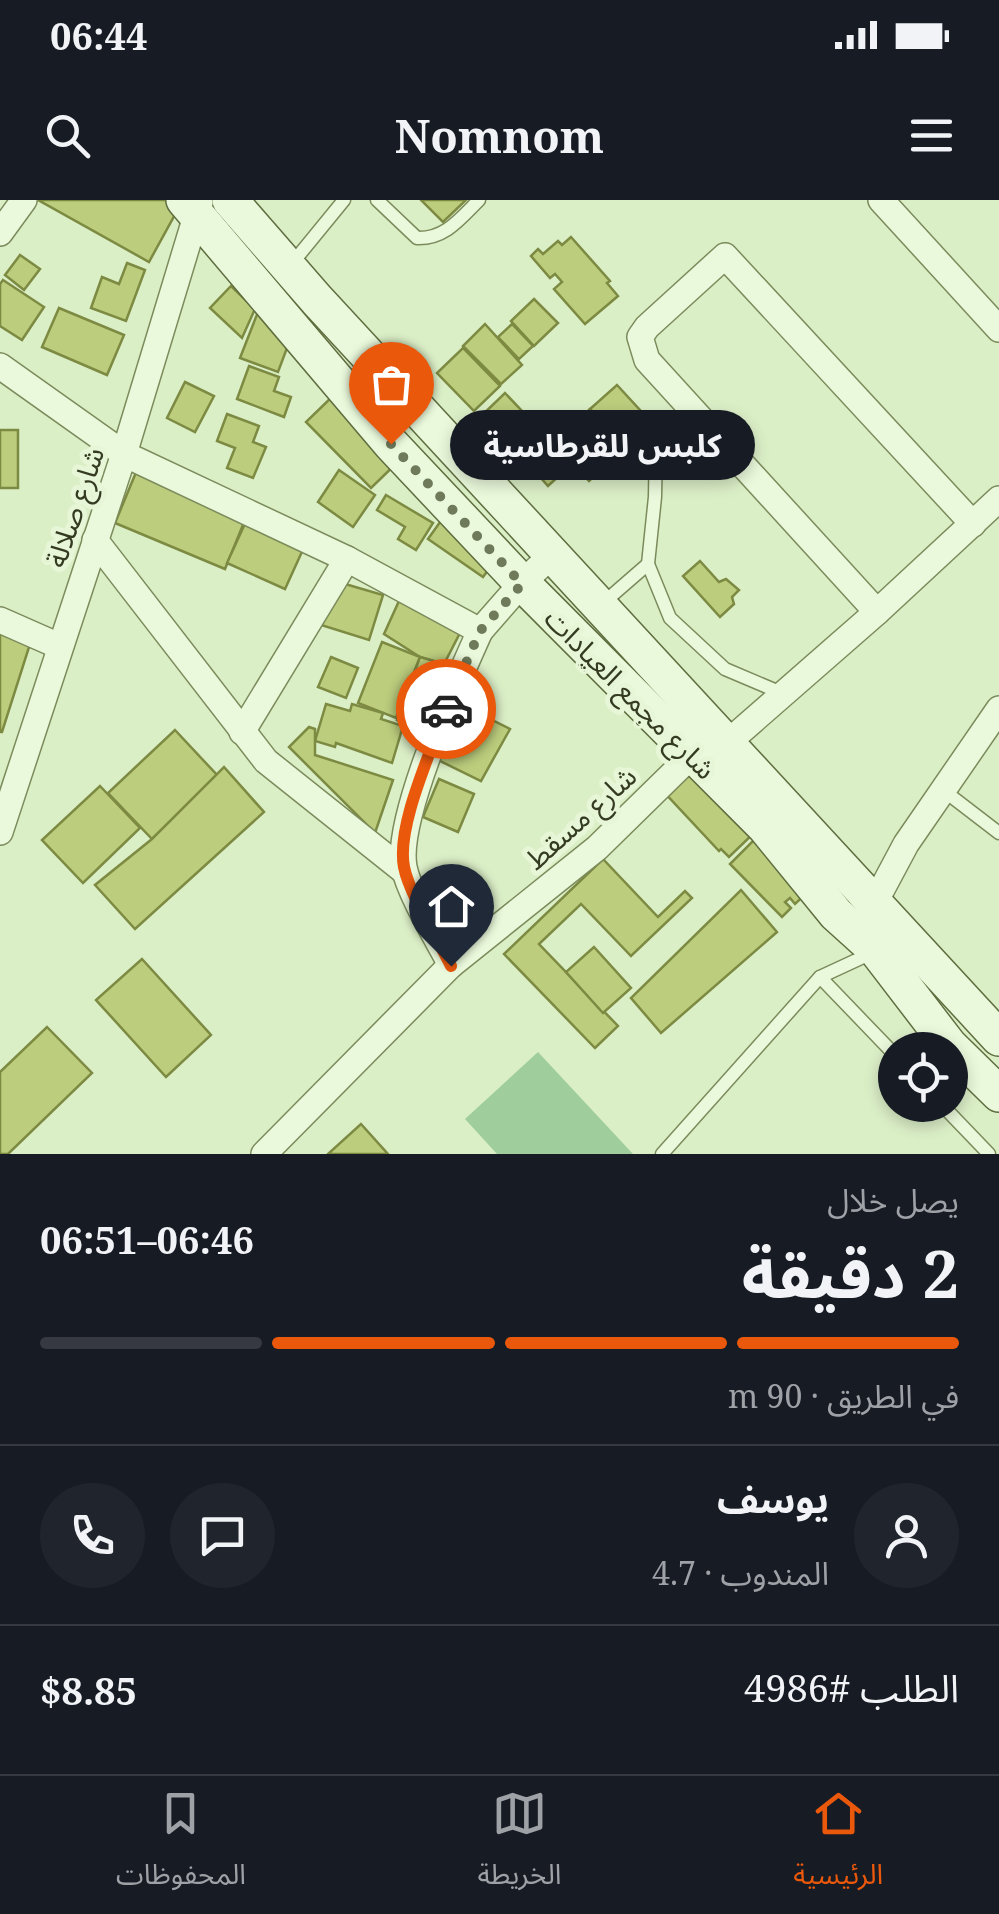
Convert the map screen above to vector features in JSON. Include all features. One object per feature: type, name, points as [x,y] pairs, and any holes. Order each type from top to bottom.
[{"type":"main road","name":"شارع مجمع العيادات","points":[[230,200],[600,605],[836,914],[877,951],[949,1046],[999,1094]]},
{"type":"main road","name":"شارع مجمع العيادات","points":[[193,205],[391,444],[522,584],[710,748],[874,904],[999,1038]]},
{"type":"street","points":[[0,233],[24,200]]},
{"type":"street","points":[[881,200],[999,328]]},
{"type":"street","name":"شارع صلالة","points":[[0,832],[124,454],[193,205]]},
{"type":"street","points":[[877,612],[648,360],[640,337],[646,327],[726,256],[972,524]]},
{"type":"street","points":[[0,366],[124,454],[347,559],[480,631]]},
{"type":"street","name":"شارع مسقط","points":[[264,1154],[451,966],[596,848],[710,748],[784,694],[999,499]]},
{"type":"street","points":[[95,540],[266,761],[404,871]]},
{"type":"street","points":[[451,966],[404,871],[402,849],[408,820],[452,694],[480,631],[553,554]]},
{"type":"street","points":[[242,732],[347,559]]},
{"type":"street","points":[[0,620],[59,646]]},
{"type":"street","points":[[874,904],[906,844],[996,721]]},
{"type":"lane","points":[[289,268],[344,200]]},
{"type":"lane","points":[[378,200],[416,238],[444,234],[479,200]]},
{"type":"lane","points":[[690,406],[656,441],[648,564],[670,618],[726,669],[784,694]]},
{"type":"lane","points":[[600,605],[648,564]]},
{"type":"lane","points":[[944,790],[999,834]]},
{"type":"lane","points":[[662,1154],[820,977],[877,951]]},
{"type":"lane","points":[[820,977],[878,1038]]},
{"type":"lane","points":[[958,1122],[989,1154]]},
{"type":"green space","points":[[538,1052],[633,1154],[497,1154],[465,1119]]},
{"type":"building","points":[[38,200],[183,200],[149,262]]},
{"type":"building","points":[[421,200],[466,200],[443,222]]},
{"type":"building","points":[[571,237],[610,281],[607,283],[618,296],[585,324],[554,289],[562,282],[555,274],[550,278],[531,256],[538,249],[543,254],[558,241],[562,245]]},
{"type":"building","points":[[20,255],[40,269],[24,290],[5,275]]},
{"type":"building","points":[[127,263],[145,270],[126,321],[91,308],[102,277],[119,284]]},
{"type":"building","points":[[3,280],[44,307],[22,340],[0,326]]},
{"type":"building","points":[[231,286],[255,309],[242,338],[210,308]]},
{"type":"building","points":[[263,299],[296,324],[278,372],[240,358]]},
{"type":"building","points":[[534,299],[558,323],[534,346],[511,321]]},
{"type":"building","points":[[59,308],[124,335],[107,375],[42,347]]},
{"type":"building","points":[[485,324],[522,365],[501,384],[463,346]]},
{"type":"building","points":[[512,324],[533,346],[519,359],[498,337]]},
{"type":"building","points":[[463,348],[500,386],[474,411],[437,373]]},
{"type":"building","points":[[249,366],[279,377],[274,391],[291,397],[284,417],[237,399]]},
{"type":"building","points":[[185,382],[214,396],[195,432],[167,418]]},
{"type":"building","points":[[617,385],[651,422],[626,447],[590,409]]},
{"type":"building","points":[[338,391],[403,457],[371,488],[306,422]]},
{"type":"building","points":[[505,393],[538,428],[510,455],[477,420]]},
{"type":"building","points":[[590,409],[626,447],[589,481],[554,443]]},
{"type":"building","points":[[227,414],[259,426],[253,442],[266,447],[253,478],[227,468],[235,448],[217,441]]},
{"type":"building","points":[[0,430],[18,430],[18,488],[0,488]]},
{"type":"building","points":[[540,430],[572,464],[548,486],[517,451]]},
{"type":"building","points":[[137,470],[247,515],[225,569],[115,523]]},
{"type":"building","points":[[339,470],[375,495],[353,527],[318,502]]},
{"type":"building","points":[[386,495],[433,523],[416,550],[398,539],[405,527],[377,510]]},
{"type":"building","points":[[453,504],[508,543],[483,577],[428,539]]},
{"type":"building","points":[[253,506],[311,532],[285,589],[227,563]]},
{"type":"building","points":[[700,561],[719,582],[726,579],[739,590],[732,597],[734,604],[720,617],[683,576]]},
{"type":"building","points":[[335,581],[383,595],[369,640],[321,625]]},
{"type":"building","points":[[399,601],[462,629],[444,664],[420,657],[384,634]]},
{"type":"building","points":[[0,633],[30,644],[2,732],[0,732]]},
{"type":"building","points":[[382,642],[420,657],[396,718],[358,703]]},
{"type":"building","points":[[331,657],[358,668],[346,698],[318,687]]},
{"type":"building","points":[[420,657],[444,664],[417,729],[397,720]]},
{"type":"building","points":[[326,704],[350,711],[352,704],[383,713],[381,719],[403,726],[392,763],[336,743],[335,747],[315,741]]},
{"type":"building","points":[[468,708],[510,729],[481,781],[438,760],[454,720],[460,723]]},
{"type":"building","points":[[309,727],[315,729],[315,755],[393,780],[375,833],[289,747]]},
{"type":"building","points":[[175,730],[218,776],[152,839],[108,793]]},
{"type":"building","points":[[224,767],[264,812],[135,929],[95,885],[152,839]]},
{"type":"building","points":[[682,774],[703,777],[755,832],[729,857],[663,791]]},
{"type":"building","points":[[439,779],[474,794],[458,832],[423,817]]},
{"type":"building","points":[[100,786],[140,828],[83,883],[42,840]]},
{"type":"building","points":[[758,836],[811,889],[795,904],[790,898],[785,902],[791,908],[782,917],[730,864]]},
{"type":"building","points":[[603,859],[658,917],[685,891],[692,898],[631,956],[581,904],[539,944],[618,1026],[595,1048],[504,954]]},
{"type":"building","points":[[741,890],[777,932],[661,1033],[631,998]]},
{"type":"building","points":[[594,947],[631,988],[603,1013],[566,972]]},
{"type":"building","points":[[142,959],[211,1035],[166,1077],[96,1000]]},
{"type":"building","points":[[47,1027],[92,1073],[8,1154],[0,1154],[0,1072]]},
{"type":"building","points":[[361,1124],[388,1154],[328,1154]]},
{"type":"way so far","points":[[391,444],[522,584],[480,631],[446,709]]},
{"type":"place","name":"كلبس للقرطاسية","points":[[391,444]]},
{"type":"route","points":[[446,709],[402,849],[404,871],[451,966]]}]
